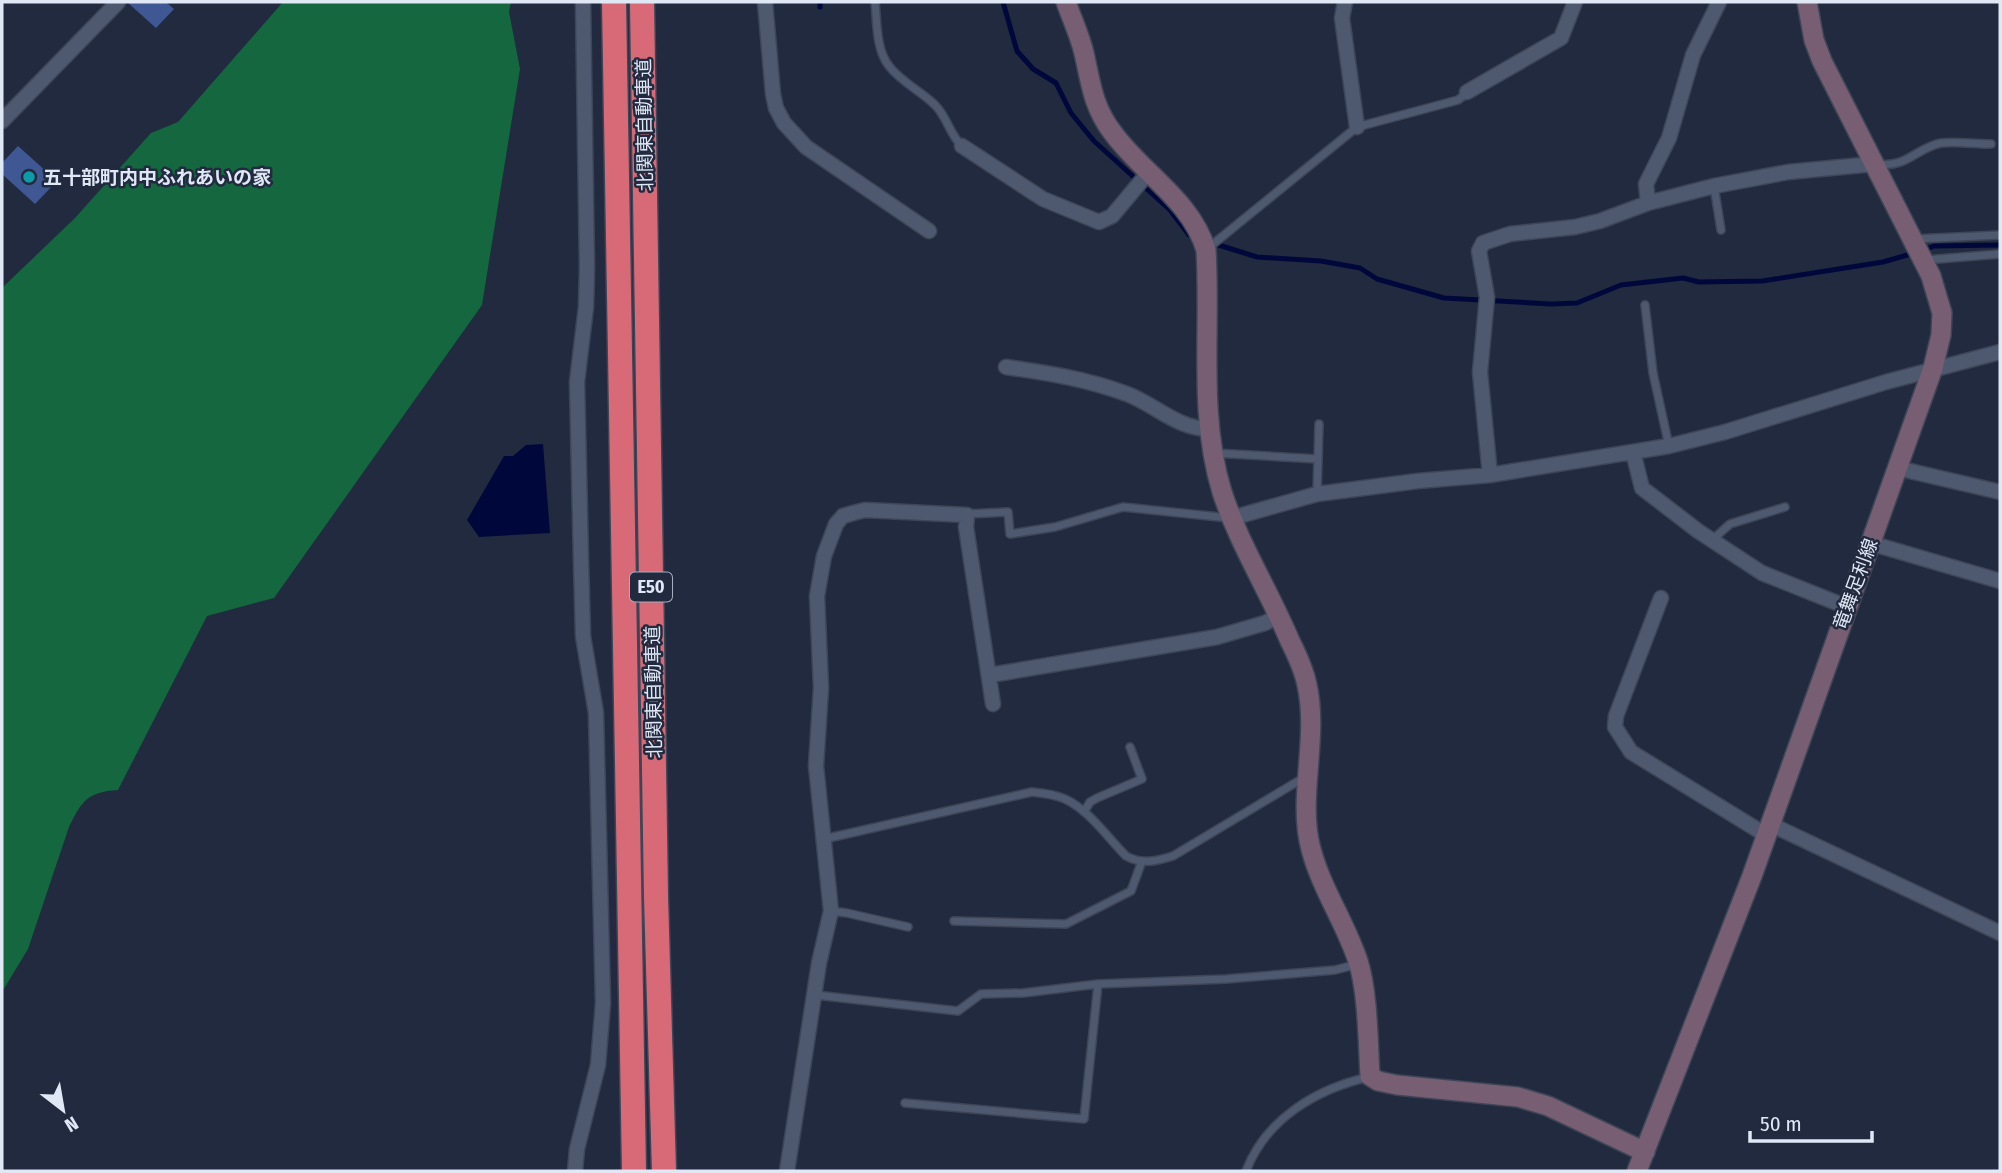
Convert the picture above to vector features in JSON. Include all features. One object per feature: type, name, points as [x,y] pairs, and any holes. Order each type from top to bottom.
[{"type":"highway","name":"北関東自動車道","points":[[614,2],[634,1171]]},
{"type":"highway","name":"北関東自動車道","points":[[642,2],[656,883],[664,1171]]},
{"type":"street","points":[[2,121],[118,2]]},
{"type":"street","points":[[575,1171],[577,1149],[598,1065],[603,1003],[599,769],[596,713],[583,636],[577,382],[586,307],[587,268],[583,2]]},
{"type":"street","points":[[765,2],[773,94],[783,123],[807,147],[929,231]]},
{"type":"street","points":[[1066,2],[1084,53],[1087,78],[1099,111],[1112,132],[1194,222],[1206,250],[1207,364],[1210,429],[1214,453],[1232,518],[1280,615],[1304,675],[1311,706],[1307,823],[1310,847],[1359,964],[1367,1020],[1370,1076],[1378,1081],[1398,1085],[1518,1097],[1548,1106],[1645,1152]]},
{"type":"street","points":[[1345,2],[1342,18],[1357,127]]},
{"type":"street","points":[[1467,92],[1562,38],[1575,2]]},
{"type":"street","points":[[1648,203],[1646,184],[1669,138],[1693,55],[1719,2]]},
{"type":"street","name":"竜舞足利線","points":[[1637,1171],[1768,829],[1933,368],[1941,335],[1942,313],[1924,260],[1822,61],[1814,40],[1807,2]]},
{"type":"street","points":[[962,146],[1043,199],[1099,222],[1112,216],[1148,173]]},
{"type":"street","points":[[1490,475],[1480,372],[1487,297],[1479,251],[1483,243],[1510,234],[1576,227],[1648,203],[1714,186],[1788,172],[1874,164]]},
{"type":"street","points":[[1232,518],[1317,494],[1490,475],[1669,446],[1726,432],[1933,368],[2000,352]]},
{"type":"street","points":[[1006,366],[1073,377],[1106,386],[1132,396],[1170,419],[1198,429],[1210,429]]},
{"type":"street","points":[[1633,452],[1642,488],[1712,540],[1762,573],[1847,607]]},
{"type":"street","points":[[1897,468],[2000,492]]},
{"type":"street","points":[[787,1171],[814,995],[831,911],[816,766],[821,688],[817,596],[829,539],[836,524],[844,516],[865,510],[967,514],[966,527],[993,704]]},
{"type":"street","points":[[1870,543],[2000,581]]},
{"type":"street","points":[[1661,598],[1616,716],[1615,727],[1631,752],[1768,829],[2000,933]]},
{"type":"street","points":[[990,675],[1194,642],[1242,631],[1280,615]]},
{"type":"lane","points":[[875,2],[879,43],[887,65],[936,106],[952,137],[962,146]]},
{"type":"lane","points":[[1206,250],[1357,127],[1458,100],[1467,92]]},
{"type":"lane","points":[[1874,164],[1890,166],[1903,163],[1941,143],[1992,144]]},
{"type":"lane","points":[[1714,186],[1721,230]]},
{"type":"lane","points":[[1913,239],[2000,235]]},
{"type":"lane","points":[[1924,260],[2000,254]]},
{"type":"lane","points":[[1645,305],[1653,373],[1669,446]]},
{"type":"lane","points":[[1317,494],[1319,424]]},
{"type":"lane","points":[[1214,453],[1318,459]]},
{"type":"lane","points":[[967,514],[1008,512],[1010,534],[1055,527],[1123,507],[1232,518]]},
{"type":"lane","points":[[1712,540],[1730,524],[1785,507]]},
{"type":"lane","points":[[1084,812],[1090,802],[1097,798],[1142,779],[1130,747]]},
{"type":"lane","points":[[823,839],[1032,793],[1052,794],[1067,799],[1084,812],[1126,856],[1153,862],[1173,856],[1300,780],[1308,778]]},
{"type":"lane","points":[[954,921],[1066,924],[1131,891],[1142,861]]},
{"type":"lane","points":[[831,911],[908,927]]},
{"type":"lane","points":[[814,995],[958,1011],[981,994],[1023,993],[1098,984],[1226,979],[1335,970],[1359,964]]},
{"type":"lane","points":[[905,1103],[1084,1119],[1098,984]]},
{"type":"lane","points":[[1245,1171],[1259,1144],[1282,1118],[1326,1091],[1370,1076]]},
{"type":"green space","points":[[283,2],[511,2],[509,12],[520,69],[482,305],[274,598],[207,616],[118,790],[92,796],[82,804],[69,827],[28,949],[2,992],[2,288],[75,218],[151,133],[178,122]]},
{"type":"shaded area","points":[[543,444],[550,533],[479,537],[467,520],[504,456],[513,456],[526,445]]},
{"type":"building","points":[[127,2],[166,2],[174,9],[156,28]]},
{"type":"building","name":"五十部町内中ふれあいの家","points":[[18,146],[57,181],[35,204],[2,174],[2,163]]},
{"type":"waterway","points":[[820,2],[820,7]]},
{"type":"waterway","points":[[1003,2],[1017,51],[1033,69],[1056,83],[1071,113],[1094,141],[1170,210],[1189,235],[1196,237]]},
{"type":"waterway","points":[[1212,243],[1257,257],[1321,261],[1360,268],[1377,279],[1444,298],[1551,304],[1577,303],[1621,285],[1683,278],[1699,282],[1762,281],[1883,262],[1914,253]]},
{"type":"waterway","points":[[1924,250],[1934,246],[2000,245]]},
{"type":"place","name":"五十部町内中ふれあいの家","points":[[29,177]]}]
